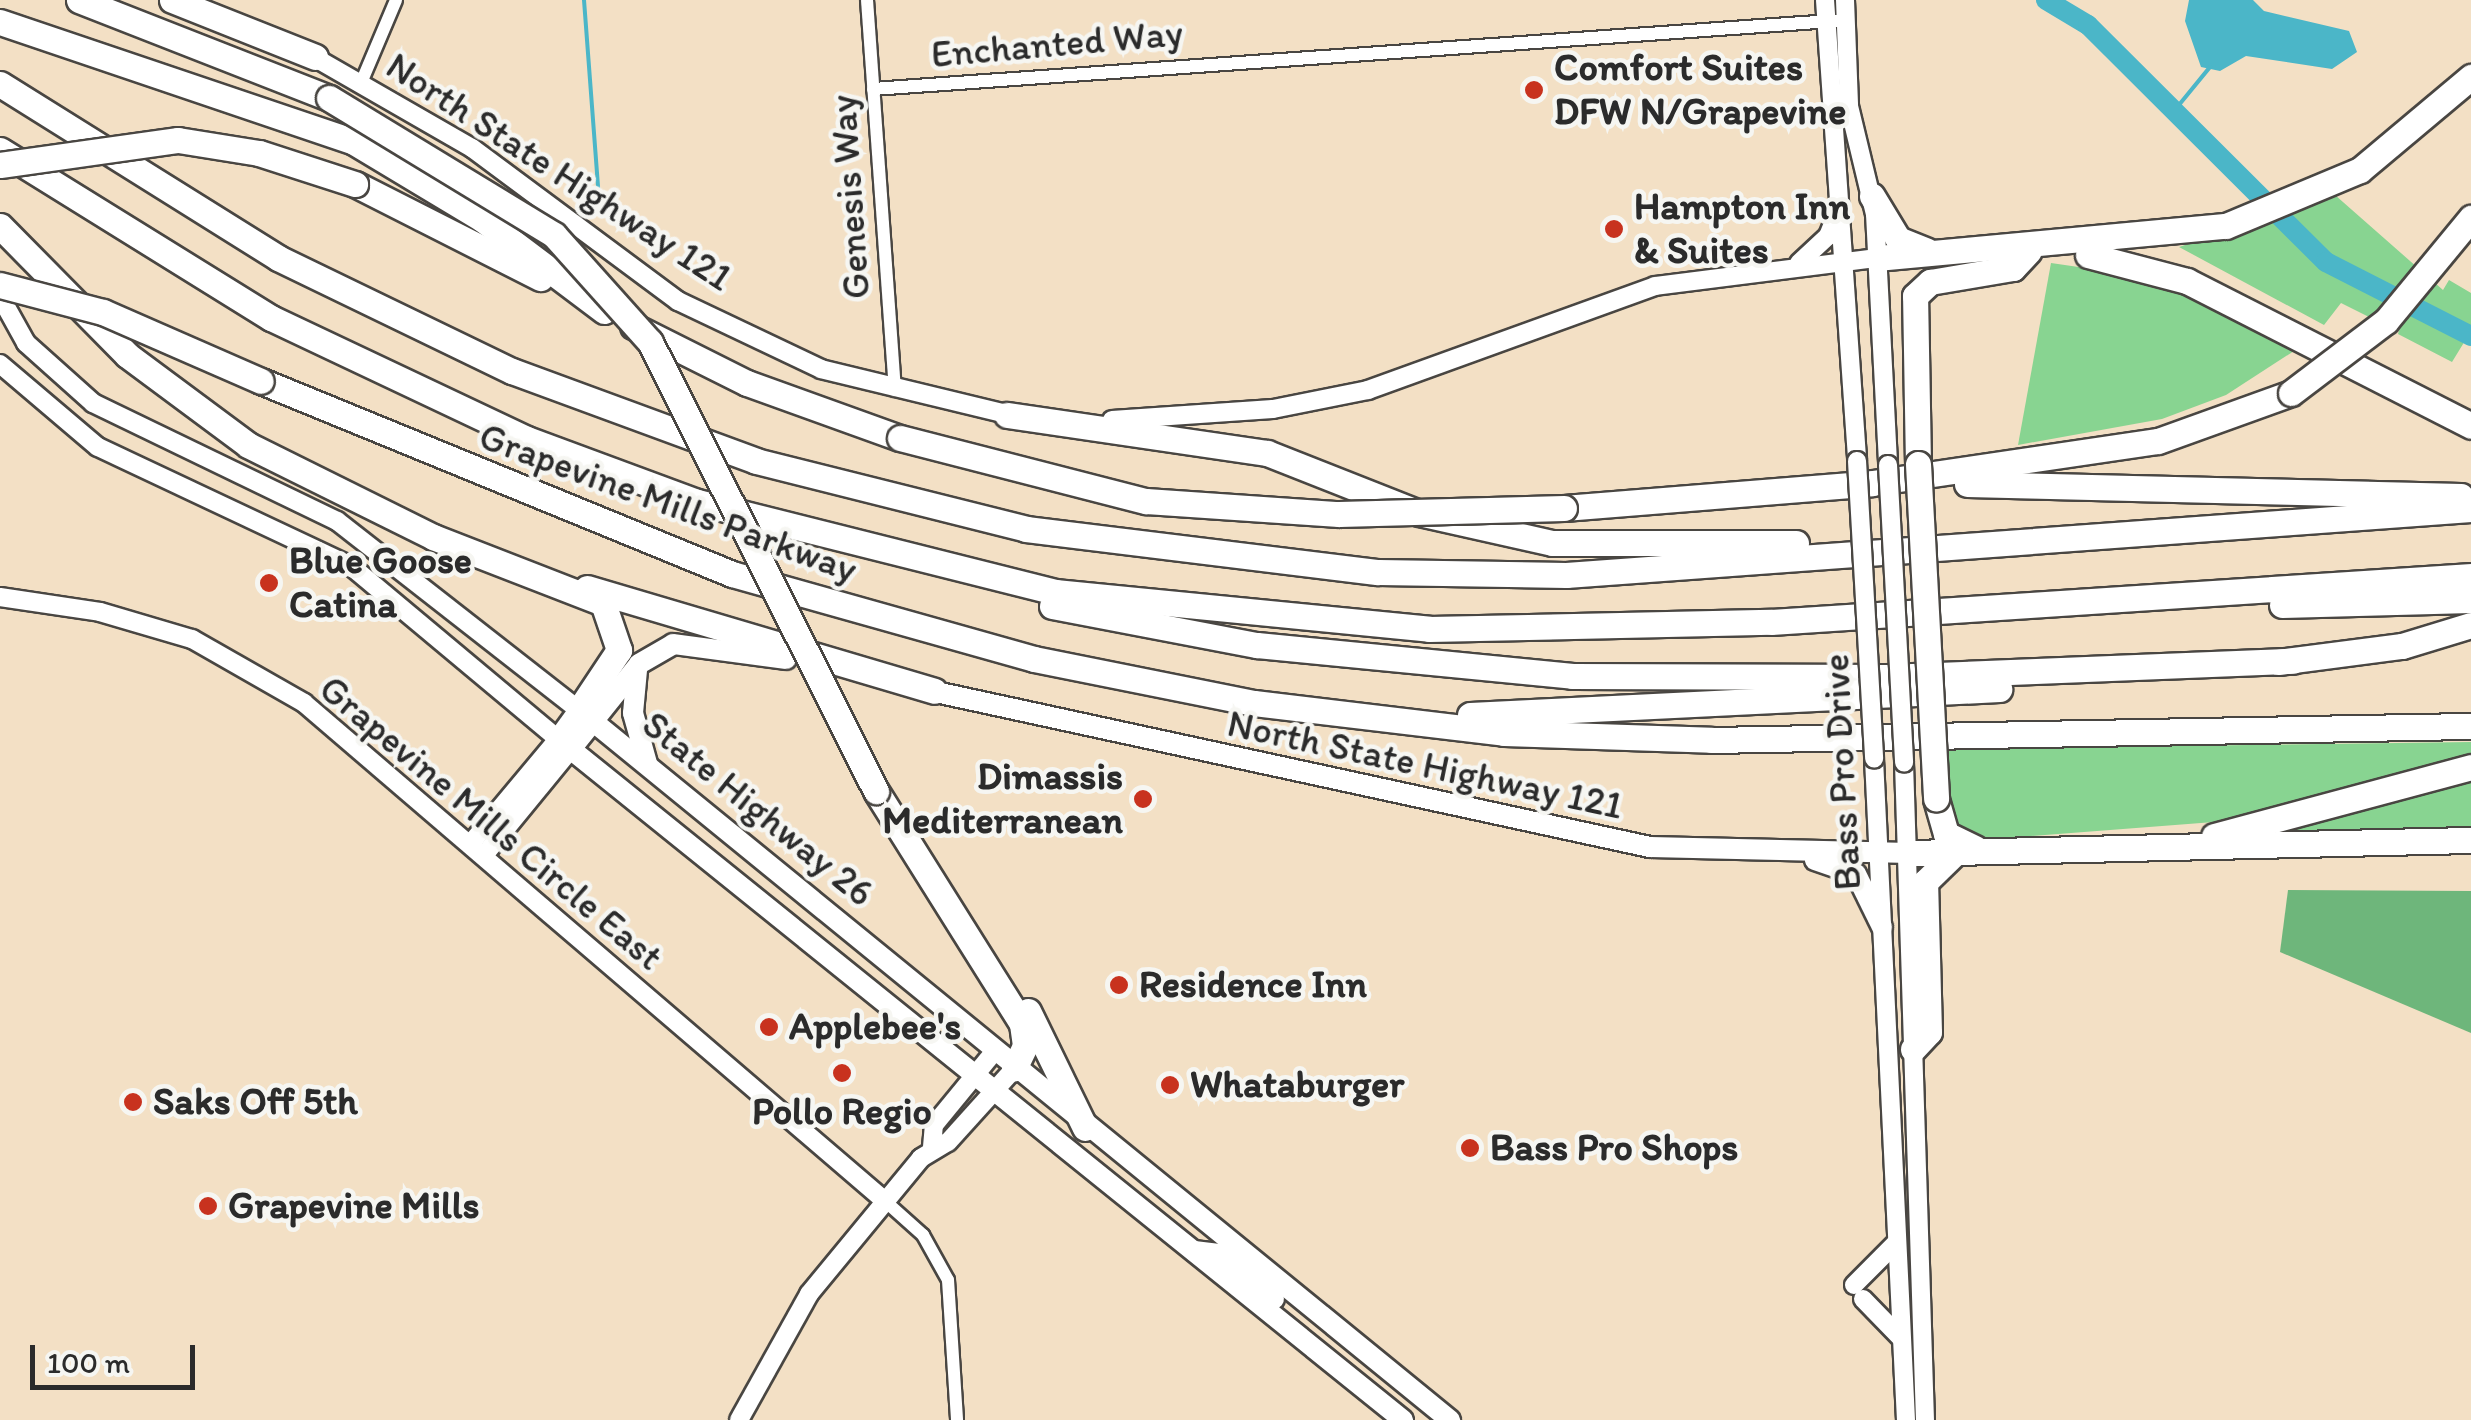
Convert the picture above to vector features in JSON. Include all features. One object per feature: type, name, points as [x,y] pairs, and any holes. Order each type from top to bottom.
[{"type":"highway","points":[[79,0],[328,98],[554,236],[650,342],[876,791],[1022,1024],[1026,1046],[1014,1068]]},
{"type":"highway","points":[[172,0],[315,57]]},
{"type":"highway","points":[[0,22],[354,142],[482,218],[604,312]]},
{"type":"highway","points":[[1878,258],[2034,250],[2226,226],[2325,188],[2391,150],[2471,76]]},
{"type":"highway","points":[[0,84],[192,208],[391,317],[626,417],[872,494],[1142,548],[1378,572],[1566,575],[2471,508]]},
{"type":"highway","points":[[0,165],[178,140],[260,152],[355,184],[748,383],[900,438],[1146,502],[1339,514],[1564,508],[2158,440],[2291,393],[2386,322],[2471,218]]},
{"type":"highway","points":[[0,150],[162,256],[394,381],[641,484],[934,566],[1086,614],[1412,664],[1700,679],[2055,677]]},
{"type":"highway","points":[[1872,196],[1898,239],[1937,254]]},
{"type":"highway","points":[[0,226],[127,355],[248,445],[433,538],[568,585],[821,650],[934,690]]},
{"type":"highway","points":[[1985,851],[1946,834],[1936,799],[1918,464],[1915,296],[1930,282],[2013,268],[2034,250],[2115,259],[2187,281],[2471,426]]},
{"type":"highway","name":"Grapevine Mills Parkway","points":[[0,286],[103,312],[551,504],[832,606],[1034,659],[1335,711]]},
{"type":"highway","points":[[1007,415],[1266,453],[1495,534],[1552,543],[1811,542],[1844,554]]},
{"type":"highway","points":[[1873,470],[2471,496]]},
{"type":"highway","points":[[934,566],[1177,609],[1429,630],[1938,611],[2471,576]]},
{"type":"highway","points":[[568,585],[604,604],[620,640],[613,667],[586,715]]},
{"type":"highway","points":[[1938,611],[1995,619],[2471,600]]},
{"type":"highway","points":[[1335,711],[1605,713],[2293,661],[2402,646],[2471,625]]},
{"type":"highway","points":[[1335,711],[1504,733],[1710,740],[2471,726]]},
{"type":"highway","points":[[2176,845],[2336,809],[2471,767]]},
{"type":"highway","points":[[1910,853],[2471,840]]},
{"type":"highway","points":[[1913,1049],[1929,1032],[1925,882],[1956,852]]},
{"type":"highway","points":[[965,936],[1034,1020],[1085,1128]]},
{"type":"main road","name":"North State Highway 121","points":[[202,0],[315,57],[472,148],[678,301],[821,368],[895,390],[1007,415],[1170,420],[1282,407],[1384,384],[1655,286],[1798,264],[1878,258]]},
{"type":"main road","name":"Bass Pro Drive","points":[[1825,0],[1831,122],[1904,763],[1910,853],[1925,1420]]},
{"type":"main road","name":"Bass Pro Drive","points":[[1844,0],[1848,106],[1872,196],[1878,258],[1873,470],[1874,759],[1906,1420]]},
{"type":"main road","points":[[1798,264],[1828,236],[1841,204]]},
{"type":"main road","name":"State Highway 26","points":[[0,296],[26,343],[93,403],[337,521],[586,715],[1085,1128],[1450,1420]]},
{"type":"main road","name":"State Highway 26","points":[[0,364],[98,447],[350,566],[1403,1420]]},
{"type":"main road","name":"Grapevine Mills Circle East","points":[[0,597],[125,618],[227,656],[304,703],[479,848],[885,1201]]},
{"type":"main road","name":"North State Highway 121","points":[[639,664],[673,644],[710,642],[1600,838],[1794,854],[1910,853]]},
{"type":"main road","points":[[479,848],[586,715],[639,664]]},
{"type":"main road","points":[[639,664],[632,713],[648,766]]},
{"type":"main road","points":[[1794,854],[1856,874],[1882,927]]},
{"type":"main road","points":[[739,1420],[809,1294],[932,1146],[934,1125],[994,1052]]},
{"type":"main road","points":[[932,1146],[948,1142],[1014,1068]]},
{"type":"main road","points":[[1096,1174],[1183,1227],[1200,1218]]},
{"type":"main road","points":[[1896,1244],[1859,1292],[1900,1338]]},
{"type":"main road","points":[[1191,1250],[1219,1254],[1324,1341],[1368,1356]]},
{"type":"street","points":[[361,83],[396,0]]},
{"type":"street","name":"Genesis Way","points":[[868,0],[895,390]]},
{"type":"street","name":"Enchanted Way","points":[[873,89],[1846,20]]},
{"type":"street","points":[[885,1201],[923,1234],[948,1280],[957,1420]]},
{"type":"green space","points":[[2335,195],[2443,290],[2449,280],[2471,293],[2471,331],[2452,362],[2398,334],[2401,323],[2381,310],[2373,319],[2341,303],[2324,325],[2179,247]]},
{"type":"green space","points":[[2051,263],[2168,280],[2297,349],[2226,395],[2162,419],[2018,445]]},
{"type":"green space","points":[[2471,742],[2471,758],[2227,821],[1979,840],[1946,816],[1942,749]]},
{"type":"green space","points":[[2471,775],[2471,826],[2263,835]]},
{"type":"green space","points":[[2288,890],[2471,891],[2471,1033],[2280,952]]},
{"type":"water","points":[[2189,0],[2253,0],[2264,11],[2349,31],[2357,52],[2332,69],[2246,56],[2220,71],[2201,67],[2185,21]]},
{"type":"waterway","points":[[584,0],[599,200]]},
{"type":"waterway","points":[[2046,0],[2088,25],[2326,262],[2471,336]]},
{"type":"waterway","points":[[2174,111],[2210,67]]},
{"type":"place","name":"Comfort Suites DFW N/Grapevine","points":[[1534,90]]},
{"type":"place","name":"Hampton Inn & Suites","points":[[1614,229]]},
{"type":"place","name":"Blue Goose Catina","points":[[269,583]]},
{"type":"place","name":"Dimassis Mediterranean","points":[[1143,799]]},
{"type":"place","name":"Residence Inn","points":[[1119,985]]},
{"type":"place","name":"Applebee's","points":[[769,1027]]},
{"type":"place","name":"Pollo Regio","points":[[842,1073]]},
{"type":"place","name":"Whataburger","points":[[1170,1085]]},
{"type":"place","name":"Saks Off 5th","points":[[133,1102]]},
{"type":"place","name":"Bass Pro Shops","points":[[1470,1148]]},
{"type":"place","name":"Grapevine Mills","points":[[208,1206]]}]
